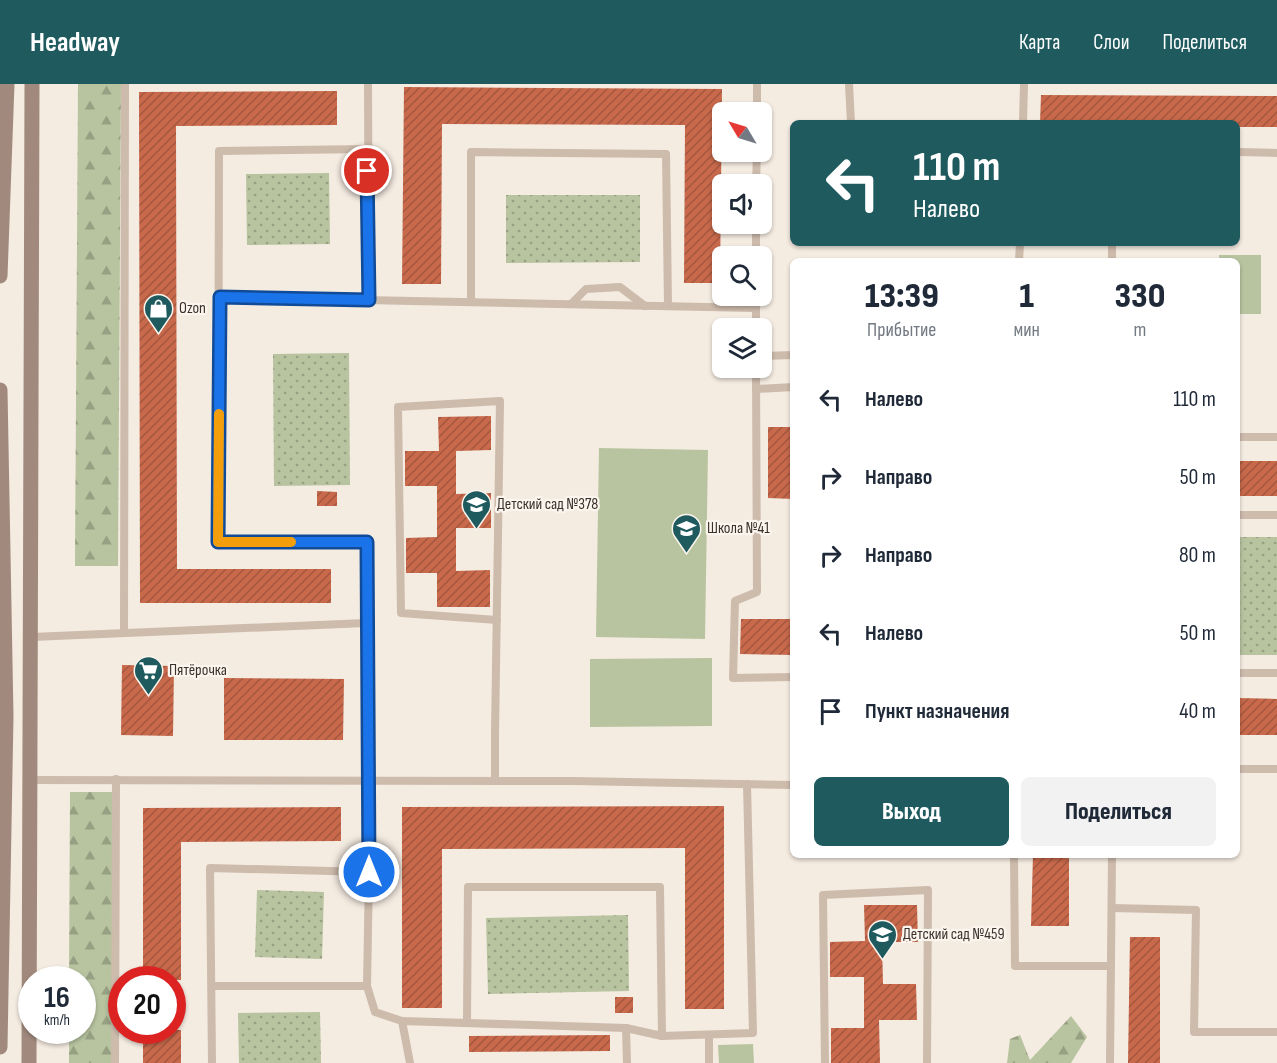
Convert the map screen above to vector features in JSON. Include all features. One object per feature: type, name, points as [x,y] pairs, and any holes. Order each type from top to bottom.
[{"type":"main road","points":[[0,276],[7,84]]},
{"type":"main road","points":[[29,1063],[32,84]]},
{"type":"main road","points":[[0,390],[3,630],[0,1047]]},
{"type":"lane","points":[[124,632],[125,84]]},
{"type":"lane","points":[[368,84],[369,300]]},
{"type":"lane","points":[[757,84],[757,102]]},
{"type":"lane","points":[[849,84],[851,120]]},
{"type":"lane","points":[[1023,120],[1024,84]]},
{"type":"lane","points":[[367,149],[219,152],[218,542],[367,542],[369,781],[367,986],[375,1012],[402,1022],[626,1028],[662,1036],[753,1033],[747,784]]},
{"type":"lane","points":[[471,302],[471,152],[666,154],[668,306]]},
{"type":"lane","points":[[1240,152],[1277,153]]},
{"type":"lane","points":[[571,304],[586,289],[620,287],[645,306]]},
{"type":"lane","points":[[220,297],[756,308],[756,318]]},
{"type":"lane","points":[[772,356],[790,355]]},
{"type":"lane","points":[[756,378],[757,592],[735,601],[733,678],[790,677]]},
{"type":"lane","points":[[756,389],[790,387]]},
{"type":"lane","points":[[495,781],[500,401],[398,406],[401,613],[497,620]]},
{"type":"lane","points":[[1240,437],[1277,437]]},
{"type":"lane","points":[[1240,515],[1277,515]]},
{"type":"lane","points":[[32,637],[366,623]]},
{"type":"lane","points":[[1240,673],[1277,674]]},
{"type":"lane","points":[[1240,769],[1277,769]]},
{"type":"lane","points":[[115,1063],[116,779]]},
{"type":"lane","points":[[31,780],[790,784]]},
{"type":"lane","points":[[1014,858],[1015,966],[1111,966]]},
{"type":"lane","points":[[1110,1063],[1112,858]]},
{"type":"lane","points":[[212,1063],[210,868],[369,872]]},
{"type":"lane","points":[[467,1022],[468,887],[660,887],[662,1036]]},
{"type":"lane","points":[[825,1063],[823,895],[928,890],[927,1063]]},
{"type":"lane","points":[[1112,908],[1196,910],[1194,1032],[1277,1032]]},
{"type":"lane","points":[[213,986],[367,986]]},
{"type":"lane","points":[[402,1022],[410,1063]]},
{"type":"lane","points":[[626,1028],[627,1063]]},
{"type":"lane","points":[[709,1036],[709,1063]]},
{"type":"green space","points":[[78,84],[121,84],[118,566],[75,566]]},
{"type":"green space","points":[[329,173],[330,244],[247,245],[246,174]]},
{"type":"green space","points":[[506,195],[640,195],[640,262],[506,263]]},
{"type":"green space","points":[[1219,255],[1261,255],[1261,314],[1240,314],[1240,258],[1219,258]]},
{"type":"green space","points":[[349,353],[350,485],[274,486],[273,354]]},
{"type":"green space","points":[[599,448],[708,450],[705,639],[596,637]]},
{"type":"green space","points":[[1240,537],[1277,537],[1277,655],[1240,655]]},
{"type":"green space","points":[[712,658],[712,726],[590,727],[590,659]]},
{"type":"green space","points":[[70,792],[114,792],[113,966],[108,966],[108,1044],[113,1044],[113,1063],[69,1063],[69,1044],[96,1044],[96,966],[69,966]]},
{"type":"green space","points":[[257,890],[324,892],[322,959],[255,957]]},
{"type":"green space","points":[[628,915],[629,991],[488,994],[486,918]]},
{"type":"green space","points":[[320,1012],[321,1063],[239,1063],[238,1013]]},
{"type":"green space","points":[[1071,1016],[1087,1037],[1071,1063],[1007,1063],[1010,1039],[1020,1035],[1030,1060]]},
{"type":"green space","points":[[753,1044],[754,1063],[719,1063],[718,1045]]},
{"type":"building","points":[[404,87],[722,89],[722,102],[712,102],[712,162],[721,162],[721,174],[712,174],[712,234],[721,234],[720,246],[712,246],[712,283],[684,283],[685,125],[442,124],[441,284],[402,284]]},
{"type":"building","points":[[337,91],[337,125],[176,126],[177,569],[331,569],[331,603],[140,603],[139,92]]},
{"type":"building","points":[[1041,95],[1277,96],[1277,127],[1240,127],[1240,120],[1040,120]]},
{"type":"building","points":[[491,416],[491,450],[456,451],[456,494],[491,493],[491,528],[456,528],[456,571],[490,570],[490,607],[437,607],[437,573],[406,573],[406,538],[437,537],[437,486],[405,486],[405,451],[439,451],[438,417]]},
{"type":"building","points":[[768,427],[790,427],[790,499],[768,498]]},
{"type":"building","points":[[1240,461],[1277,461],[1277,496],[1240,496]]},
{"type":"building","points":[[317,491],[337,492],[337,506],[317,506]]},
{"type":"building","points":[[741,619],[790,619],[790,655],[740,654]]},
{"type":"building","points":[[122,665],[174,666],[173,736],[121,735]]},
{"type":"building","points":[[224,678],[344,679],[343,740],[224,740]]},
{"type":"building","points":[[1240,698],[1277,699],[1277,735],[1240,735]]},
{"type":"building","points":[[724,806],[724,1009],[685,1009],[685,848],[442,849],[442,1008],[402,1008],[402,807]]},
{"type":"building","points":[[341,807],[341,841],[181,842],[181,966],[143,966],[143,808]]},
{"type":"building","points":[[1033,858],[1069,858],[1069,926],[1031,926]]},
{"type":"building","points":[[864,905],[917,905],[918,942],[882,942],[883,984],[916,984],[917,1020],[879,1020],[880,1063],[831,1063],[831,1028],[864,1028],[864,977],[830,977],[830,942],[865,941]]},
{"type":"building","points":[[1130,937],[1160,937],[1160,1063],[1128,1063]]},
{"type":"building","points":[[615,997],[633,997],[633,1013],[615,1013]]},
{"type":"building","points":[[610,1035],[610,1051],[469,1052],[469,1036]]},
{"type":"building","points":[[143,1044],[181,1044],[181,1063],[143,1063]]},
{"type":"slow traffic","points":[[219,414],[218,542],[291,542]]},
{"type":"place","name":"Ozon","points":[[158,334]]},
{"type":"place","name":"Детский сад №378","points":[[476,530]]},
{"type":"place","name":"Школа №41","points":[[686,554]]},
{"type":"place","name":"Пятёрочка","points":[[148,696]]},
{"type":"place","name":"Детский сад №459","points":[[882,960]]},
{"type":"route","points":[[367,171],[369,300],[220,297],[218,542],[367,542],[369,872]]}]
